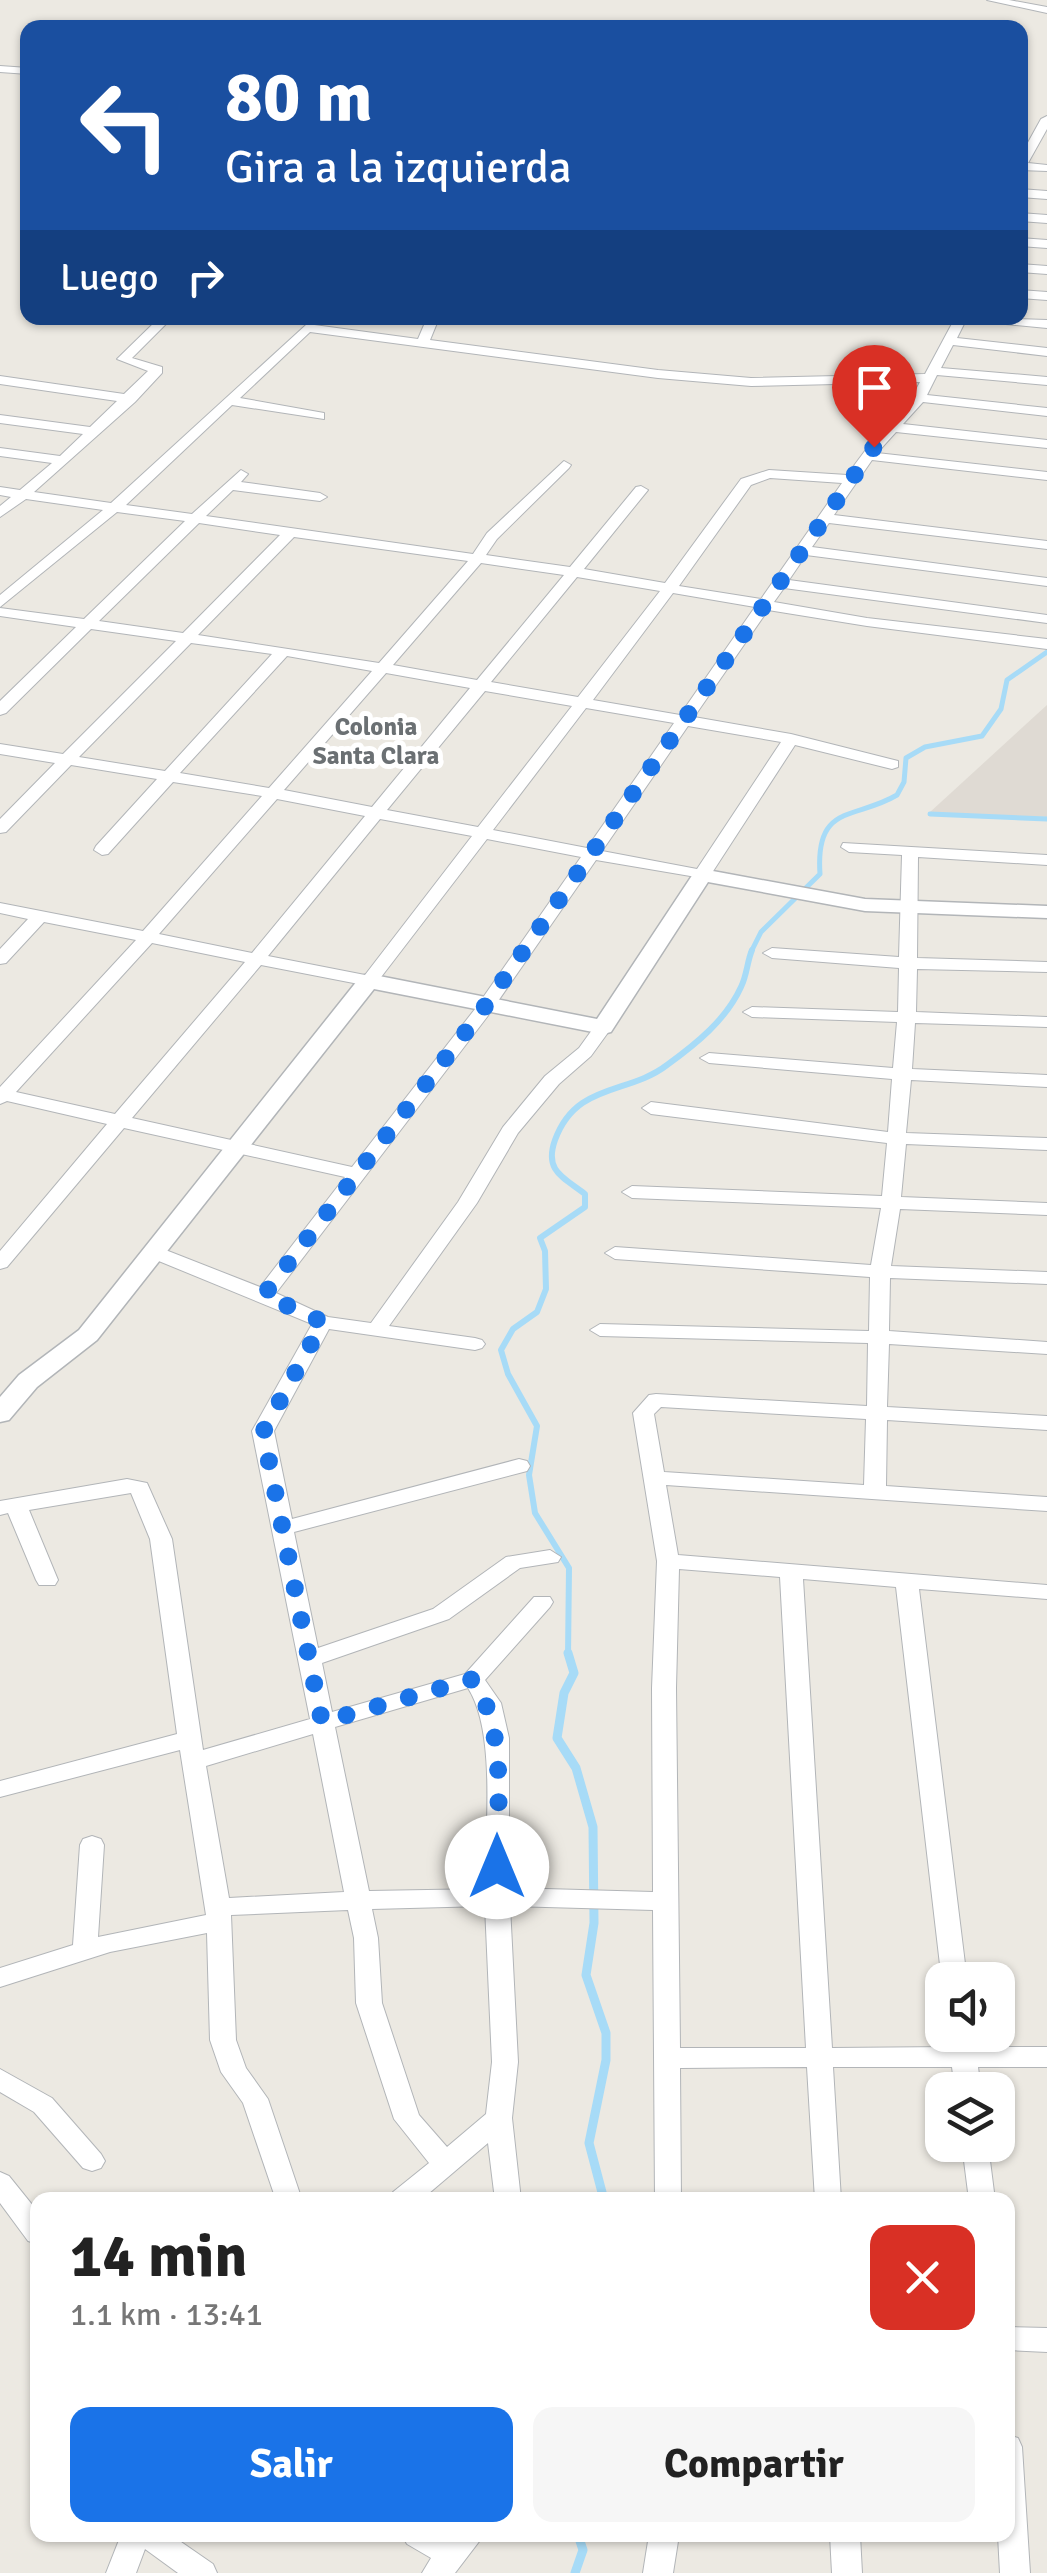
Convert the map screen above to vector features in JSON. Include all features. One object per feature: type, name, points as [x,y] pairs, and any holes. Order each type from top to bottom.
[{"type":"street","points":[[992,0],[1047,10]]},
{"type":"street","points":[[1028,152],[1046,123]]},
{"type":"street","points":[[1032,144],[1047,144]]},
{"type":"street","points":[[0,514],[63,462],[158,370],[127,362],[124,356],[158,325]]},
{"type":"street","points":[[0,603],[117,504],[304,325]]},
{"type":"street","points":[[318,325],[422,343],[751,382],[933,375],[1047,381]]},
{"type":"street","points":[[422,343],[430,325]]},
{"type":"street","points":[[264,1295],[487,1004],[868,456],[890,426],[919,398],[956,325]]},
{"type":"street","points":[[947,341],[1047,352]]},
{"type":"street","points":[[0,380],[130,398]]},
{"type":"street","points":[[919,398],[1047,412]]},
{"type":"street","points":[[229,400],[319,416]]},
{"type":"street","points":[[0,418],[94,432]]},
{"type":"street","points":[[890,426],[1047,444]]},
{"type":"street","points":[[0,452],[63,462]]},
{"type":"street","points":[[868,456],[1047,476]]},
{"type":"street","points":[[1,1097],[148,937],[492,536],[564,465]]},
{"type":"street","points":[[0,1414],[28,1381],[88,1335],[156,1253],[482,833],[746,482],[769,474],[853,480]]},
{"type":"street","points":[[0,710],[236,480],[320,498]]},
{"type":"street","points":[[0,1263],[257,958],[641,490]]},
{"type":"street","points":[[0,491],[117,504],[573,572],[867,622],[1047,644]]},
{"type":"street","points":[[826,518],[1047,545]]},
{"type":"street","points":[[0,828],[292,532]]},
{"type":"street","points":[[804,550],[1047,582]]},
{"type":"street","points":[[781,583],[1047,619]]},
{"type":"street","points":[[0,612],[283,652],[791,739],[892,764]]},
{"type":"street","points":[[102,850],[283,652]]},
{"type":"street","points":[[376,1330],[467,1203],[510,1131],[552,1080],[585,1052],[603,1027],[791,739]]},
{"type":"street","points":[[0,748],[376,812],[800,895],[909,908],[1047,912]]},
{"type":"street","points":[[850,847],[1047,860]]},
{"type":"street","points":[[875,1494],[880,1272],[891,1204],[894,1138],[903,1074],[910,852]]},
{"type":"street","points":[[0,908],[603,1027]]},
{"type":"street","points":[[0,959],[40,916]]},
{"type":"street","points":[[772,953],[906,963],[1047,967]]},
{"type":"street","points":[[752,1012],[1047,1022]]},
{"type":"street","points":[[709,1058],[1047,1081]]},
{"type":"street","points":[[1,1097],[357,1174]]},
{"type":"street","points":[[651,1108],[894,1138],[1047,1144]]},
{"type":"street","points":[[632,1192],[1047,1209]]},
{"type":"street","points":[[156,1253],[323,1322],[474,1344]]},
{"type":"street","points":[[615,1253],[880,1272],[1047,1278]]},
{"type":"street","points":[[323,1322],[263,1432],[359,1900],[366,1938],[369,2003],[407,2119],[446,2164]]},
{"type":"street","points":[[600,1330],[880,1337],[1047,1348]]},
{"type":"street","points":[[668,2192],[668,1561],[643,1413],[656,1400],[1047,1423]]},
{"type":"street","points":[[283,1528],[520,1466]]},
{"type":"street","points":[[656,1478],[1047,1504]]},
{"type":"street","points":[[48,1580],[8,1507],[127,1486],[138,1488],[161,1539],[218,1914],[223,2040],[234,2072],[255,2100],[286,2192]]},
{"type":"street","points":[[310,1659],[441,1614],[514,1562],[550,1557]]},
{"type":"street","points":[[668,1561],[1047,1592]]},
{"type":"street","points":[[791,1572],[828,2192]]},
{"type":"street","points":[[907,1582],[952,1962]]},
{"type":"street","points":[[0,1789],[322,1722],[473,1679],[542,1602]]},
{"type":"street","points":[[473,1679],[488,1703],[497,1738],[497,1899],[505,2062],[499,2118],[507,2192]]},
{"type":"street","points":[[85,1949],[92,1845]]},
{"type":"street","points":[[0,1978],[85,1949],[218,1914],[359,1900],[611,1898],[666,1902]]},
{"type":"street","points":[[666,2058],[820,2055],[925,2048]]},
{"type":"street","points":[[1008,2052],[1047,2058]]},
{"type":"street","points":[[0,2079],[43,2105],[92,2161]]},
{"type":"street","points":[[413,2192],[499,2118]]},
{"type":"street","points":[[977,2162],[981,2192]]},
{"type":"street","points":[[0,2183],[30,2223]]},
{"type":"street","points":[[1015,2340],[1047,2340]]},
{"type":"street","points":[[121,2573],[133,2542]]},
{"type":"street","points":[[158,2542],[202,2573]]},
{"type":"street","points":[[430,2542],[453,2554]]},
{"type":"street","points":[[658,2573],[663,2542]]},
{"type":"street","points":[[845,2542],[847,2573]]},
{"type":"street","points":[[1013,2542],[1015,2573]]},
{"type":"shaded area","points":[[1047,705],[1047,817],[929,813]]},
{"type":"waterway","points":[[752,950],[761,932],[820,874],[820,851],[831,824],[897,795],[904,782],[906,758],[925,747],[982,736],[1001,709],[1007,680],[1047,652]]},
{"type":"waterway","points":[[930,814],[1047,819]]},
{"type":"waterway","points":[[568,1653],[569,1568],[535,1513],[529,1475],[537,1426],[508,1374],[501,1350],[513,1329],[537,1312],[546,1289],[545,1251],[540,1238],[585,1207],[585,1194],[558,1172],[552,1151],[564,1121],[576,1108],[604,1092],[652,1074],[709,1030],[735,999],[752,950]]},
{"type":"waterway","points":[[568,1653],[574,1673],[564,1693],[557,1738],[576,1768],[593,1827],[594,1923],[586,1975],[606,2033],[606,2060],[589,2143],[602,2192]]},
{"type":"waterway","points":[[575,2573],[583,2550],[580,2542]]},
{"type":"district","name":"Colonia Santa Clara","points":[[376,740]]},
{"type":"route","points":[[497,1867],[497,1738],[488,1703],[473,1679],[322,1722],[263,1432],[323,1322],[264,1295],[481,1012],[874,447]]}]
